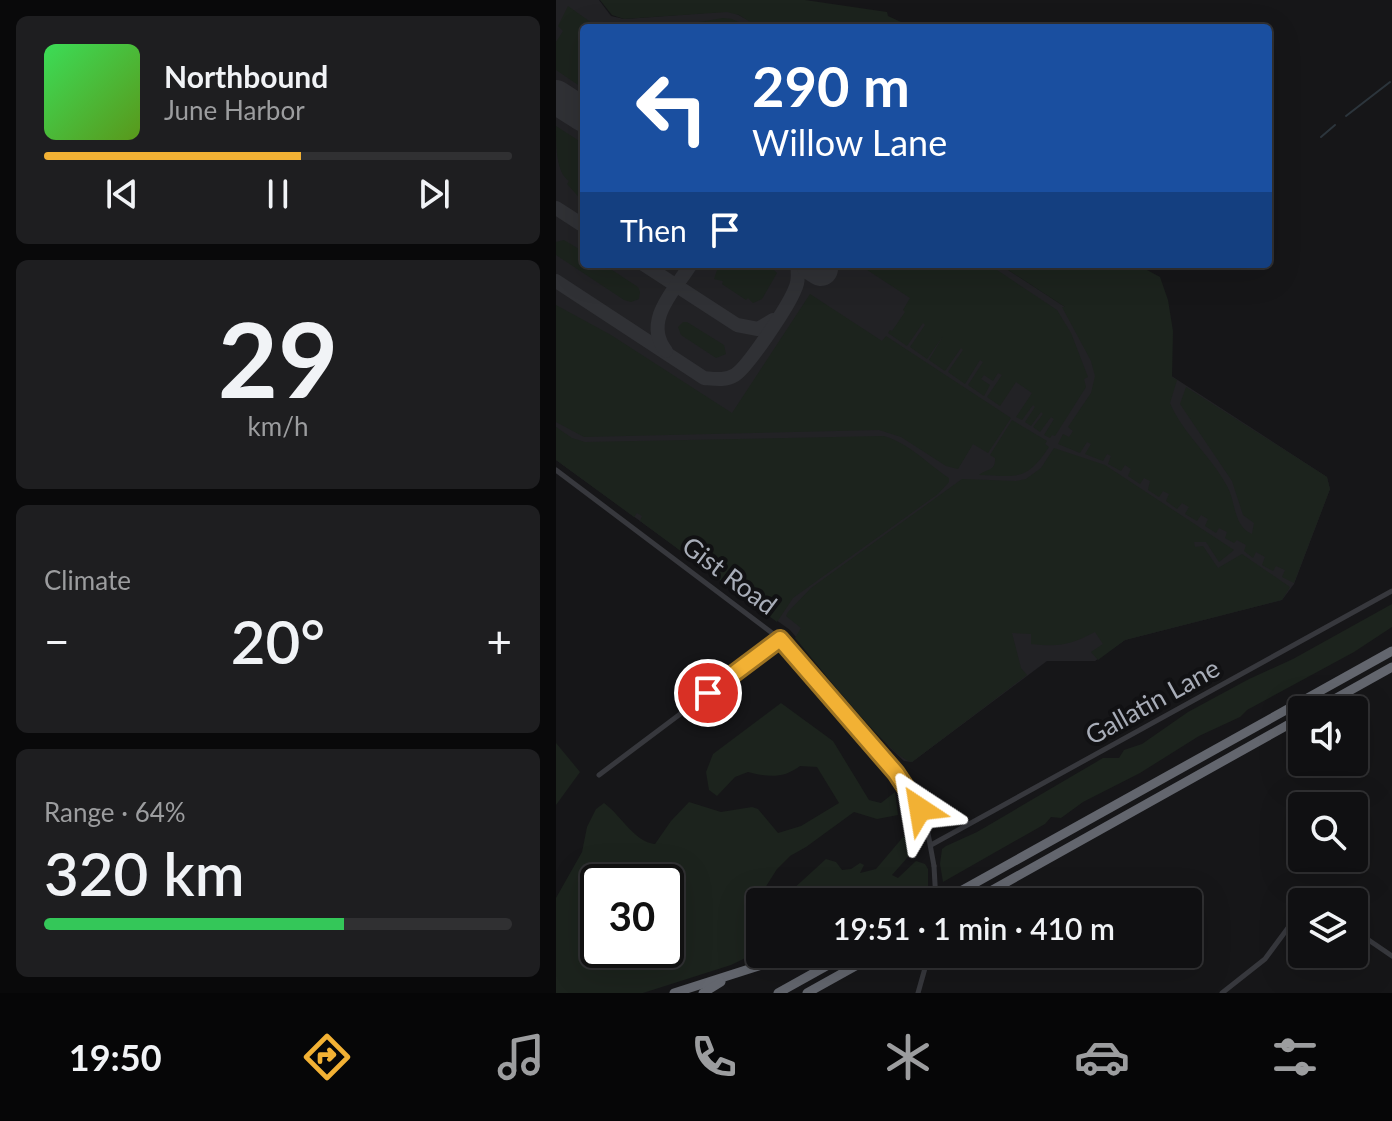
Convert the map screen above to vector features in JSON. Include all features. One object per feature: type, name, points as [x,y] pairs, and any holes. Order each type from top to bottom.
[{"type":"highway","points":[[966,888],[1392,651]]},
{"type":"highway","points":[[1340,696],[1392,667]]},
{"type":"highway","points":[[996,888],[1288,725]]},
{"type":"highway","points":[[674,993],[754,968]]},
{"type":"highway","points":[[778,993],[823,968]]},
{"type":"highway","points":[[807,993],[852,968]]},
{"type":"highway","points":[[703,993],[742,972]]},
{"type":"highway","points":[[820,993],[837,976]]},
{"type":"street","name":"Gist Road","points":[[556,470],[780,639],[904,784],[920,809],[931,845],[936,888]]},
{"type":"street","name":"Gallatin Lane","points":[[931,845],[1392,591]]},
{"type":"street","points":[[599,775],[780,639]]},
{"type":"street","points":[[1222,993],[1265,959],[1288,928]]},
{"type":"street","points":[[1368,940],[1392,956]]},
{"type":"street","points":[[918,993],[926,968]]},
{"type":"shaded area","points":[[556,0],[599,0],[611,16],[624,19],[731,11],[756,24],[580,24],[580,268],[1005,268],[1327,477],[1330,489],[1294,584],[1282,600],[1125,640],[1095,661],[1047,661],[912,762],[904,761],[890,748],[790,630],[556,460]]},
{"type":"shaded area","points":[[600,0],[805,0],[887,12],[888,16],[905,24],[754,24],[727,12],[624,19],[612,15]]},
{"type":"shaded area","points":[[568,6],[593,24],[580,24],[580,86],[556,70],[556,42],[563,31],[558,26]]},
{"type":"shaded area","points":[[723,18],[743,24],[688,24]]},
{"type":"shaded area","points":[[556,126],[580,141],[580,199],[567,184],[569,181],[561,172]]},
{"type":"shaded area","points":[[564,240],[580,250],[580,268],[609,268],[638,287],[639,299],[631,302],[624,300],[556,255],[556,242]]},
{"type":"shaded area","points":[[718,268],[772,268],[777,273],[762,299],[753,303],[722,284],[723,281],[714,279]]},
{"type":"shaded area","points":[[864,268],[994,268],[1057,310],[1071,333],[1088,377],[1084,379],[1086,387],[1055,436],[1050,438],[1044,435],[1054,419],[1051,417],[1040,432],[1033,427],[1043,414],[1041,412],[1031,426],[1025,422],[1035,407],[1033,405],[1022,420],[1016,417],[1032,393],[1016,382],[1000,406],[987,397],[1002,375],[998,373],[993,381],[984,375],[981,379],[990,385],[984,396],[968,385],[983,362],[980,360],[965,384],[948,372],[963,350],[961,348],[945,371],[929,360],[943,336],[927,359],[910,347],[925,325],[923,323],[907,346],[888,333],[905,312],[903,310],[910,298]]},
{"type":"shaded area","points":[[1005,268],[1143,268],[1160,277],[1173,331],[1172,377],[1177,380],[1170,403],[1182,425],[1227,486],[1241,525],[1252,534],[1254,523],[1243,515],[1232,481],[1180,404],[1186,387],[1327,477],[1330,489],[1294,583],[1282,577],[1285,570],[1276,566],[1273,571],[1262,565],[1265,557],[1256,552],[1253,558],[1244,551],[1246,545],[1225,538],[1227,532],[1219,528],[1216,533],[1205,526],[1208,519],[1201,515],[1197,521],[1185,514],[1189,507],[1182,503],[1177,509],[1166,501],[1169,494],[1163,491],[1159,497],[1148,490],[1150,481],[1144,478],[1140,484],[1128,476],[1131,469],[1125,465],[1121,471],[1108,464],[1111,456],[1107,454],[1103,461],[1085,454],[1091,444],[1087,442],[1080,453],[1058,444],[1063,434],[1069,437],[1073,431],[1068,427],[1091,393],[1095,376],[1091,361],[1062,307],[1065,307]]},
{"type":"shaded area","points":[[810,294],[882,341],[886,336],[1011,418],[988,453],[973,444],[958,469],[946,466],[901,437],[879,430],[584,437],[556,422],[556,305],[611,335],[732,413]]},
{"type":"shaded area","points":[[683,322],[724,345],[726,354],[716,358],[681,335],[678,327]]},
{"type":"shaded area","points":[[1012,420],[1047,441],[1045,444],[1049,447],[1027,472],[1012,476],[979,475],[994,466],[995,458],[990,455]]},
{"type":"shaded area","points":[[556,427],[572,438],[585,442],[884,436],[911,449],[949,478],[949,482],[938,494],[793,598],[777,622],[640,521],[642,516],[637,513],[634,517],[556,460]]},
{"type":"shaded area","points":[[1054,448],[1105,465],[1234,550],[1219,562],[1206,542],[1194,542],[1195,547],[1203,546],[1218,568],[1242,554],[1290,587],[1282,600],[1125,640],[1098,660],[1091,652],[1103,644],[1095,632],[1071,642],[1050,645],[1031,644],[1031,634],[1012,633],[1021,668],[1027,675],[912,762],[887,744],[852,707],[795,638],[801,628],[786,616],[811,588],[962,479],[1026,479],[1041,468]]},
{"type":"shaded area","points":[[1392,604],[1392,627],[1354,652],[1247,710],[1240,717],[1199,736],[1140,773],[1083,802],[1061,818],[1051,817],[1045,824],[943,882],[940,864],[942,849],[946,846],[977,832],[1103,758],[1119,758],[1124,750],[1142,744],[1188,712]]},
{"type":"shaded area","points":[[781,703],[833,741],[869,800],[881,803],[895,792],[898,815],[877,819],[854,812],[790,856],[765,888],[746,888],[746,958],[643,993],[556,993],[556,898],[582,852],[587,827],[596,809],[604,803],[634,833],[655,844],[689,802],[721,812],[752,807],[758,809],[778,833],[801,826],[839,803],[817,767],[800,766],[775,776],[748,772],[735,777],[717,796],[709,790],[706,772],[713,754]]},
{"type":"shaded area","points":[[556,743],[580,772],[556,805]]},
{"type":"shaded area","points":[[904,836],[915,849],[892,875],[898,878],[916,861],[925,864],[928,887],[794,888],[826,859],[836,862],[842,870],[860,863],[864,865],[860,873],[876,869]]},
{"type":"waterway","points":[[1346,116],[1390,82]]},
{"type":"waterway","points":[[1321,137],[1335,125]]},
{"type":"taxiway","points":[[556,208],[580,223]]},
{"type":"taxiway","points":[[649,268],[737,325],[758,329],[773,320]]},
{"type":"taxiway","points":[[666,351],[660,340],[659,317],[688,268]]},
{"type":"taxiway","points":[[556,281],[704,378],[720,379],[731,377],[741,370],[768,335],[796,286],[797,268]]},
{"type":"runway","points":[[556,97],[580,112]]},
{"type":"route","points":[[708,693],[780,639],[896,773],[920,809]]}]
